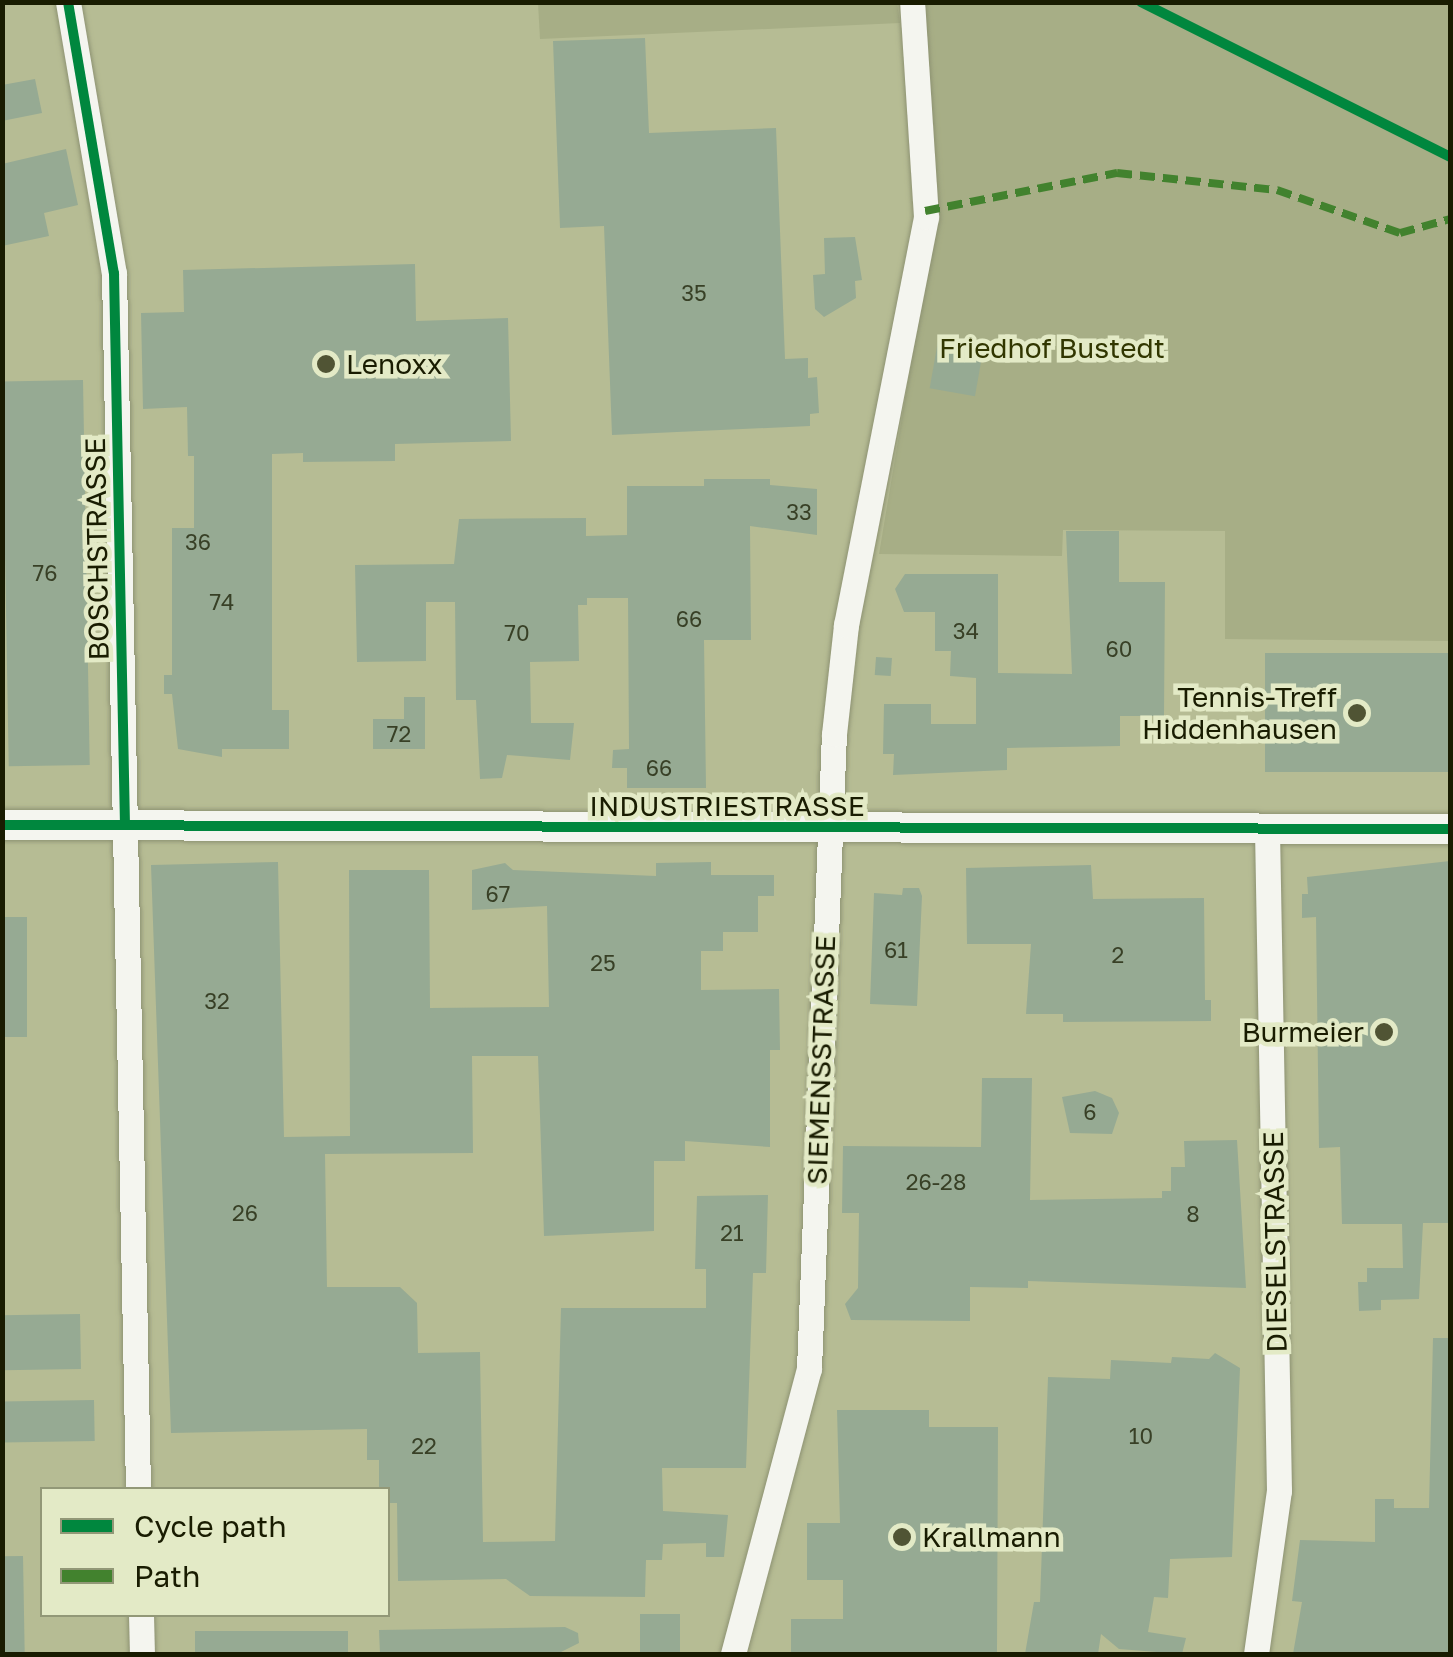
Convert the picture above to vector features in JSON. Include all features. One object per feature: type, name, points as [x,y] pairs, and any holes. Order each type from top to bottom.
[{"type":"street","name":"BOSCHSTRASSE","points":[[68,2],[114,273],[138,1487]]},
{"type":"street","name":"SIEMENSSTRASSE","points":[[733,1654],[809,1369],[831,829],[846,625],[926,217],[912,2]]},
{"type":"street","name":"INDUSTRIESTRASSE","points":[[2,826],[1450,830]]},
{"type":"street","name":"DIESELSTRASSE","points":[[1256,1654],[1280,1491],[1266,828]]},
{"type":"street","points":[[141,1617],[142,1654]]},
{"type":"green space","points":[[538,3],[897,3],[900,23],[540,39]]},
{"type":"green space","name":"Friedhof Bustedt","points":[[916,3],[1450,3],[1450,641],[1225,639],[1225,531],[1063,530],[1062,556],[879,554],[936,215]]},
{"type":"building","points":[[645,38],[649,133],[776,128],[785,359],[808,358],[808,378],[817,377],[819,413],[810,414],[810,426],[612,435],[604,226],[560,228],[553,41]]},
{"type":"building","points":[[35,79],[42,113],[2,121],[2,85]]},
{"type":"building","points":[[66,149],[78,205],[44,213],[49,236],[2,246],[2,164]]},
{"type":"building","points":[[855,237],[862,280],[855,281],[856,298],[824,317],[815,309],[813,275],[825,274],[824,238]]},
{"type":"building","name":"Lenoxx","points":[[415,264],[416,321],[508,318],[511,441],[395,444],[395,461],[303,462],[303,453],[272,454],[272,710],[289,710],[289,749],[222,749],[222,757],[178,749],[172,694],[164,694],[164,675],[172,675],[172,528],[194,528],[194,456],[188,456],[187,407],[143,409],[141,313],[184,312],[183,270]]},
{"type":"building","points":[[938,341],[983,349],[975,396],[930,388]]},
{"type":"building","points":[[83,380],[90,765],[9,766],[2,381]]},
{"type":"building","points":[[704,479],[770,479],[770,485],[817,489],[817,535],[750,526],[751,640],[704,640],[706,788],[627,788],[627,768],[612,768],[613,750],[629,749],[628,598],[587,598],[587,605],[578,605],[579,661],[530,662],[531,723],[574,723],[570,760],[507,755],[502,778],[480,779],[476,700],[456,700],[455,602],[426,602],[426,661],[357,662],[355,565],[454,564],[459,519],[586,518],[586,536],[627,535],[627,486],[704,486]]},
{"type":"building","points":[[1066,531],[1119,531],[1119,582],[1165,582],[1164,716],[1120,716],[1120,746],[1007,748],[1007,770],[893,775],[894,754],[883,754],[884,704],[931,704],[931,724],[976,724],[976,678],[950,676],[951,651],[935,651],[935,612],[904,612],[895,589],[905,574],[998,574],[998,673],[1072,674]]},
{"type":"building","name":"Tennis-Treff Hiddenhausen","points":[[1265,653],[1450,653],[1450,772],[1265,772]]},
{"type":"building","points":[[876,657],[892,658],[891,676],[875,675]]},
{"type":"building","points":[[404,697],[425,697],[425,749],[373,749],[373,719],[404,719]]},
{"type":"building","name":"Burmeier","points":[[1450,861],[1450,1223],[1423,1223],[1419,1299],[1381,1300],[1381,1310],[1359,1311],[1358,1282],[1367,1282],[1367,1268],[1403,1268],[1402,1224],[1342,1224],[1340,1147],[1319,1148],[1316,917],[1302,918],[1302,894],[1308,894],[1307,877]]},
{"type":"building","points":[[278,862],[284,1137],[350,1136],[349,870],[429,870],[430,1008],[549,1007],[547,906],[472,910],[472,870],[505,863],[513,870],[656,876],[656,863],[711,862],[711,875],[774,875],[774,896],[758,896],[758,932],[723,932],[723,951],[701,951],[701,990],[779,989],[780,1050],[770,1050],[770,1147],[685,1141],[685,1161],[654,1161],[654,1231],[544,1236],[538,1056],[472,1056],[473,1153],[325,1154],[327,1287],[400,1287],[417,1303],[418,1353],[480,1352],[483,1542],[555,1541],[561,1308],[706,1308],[706,1269],[695,1269],[697,1196],[768,1195],[766,1273],[753,1273],[746,1468],[662,1468],[663,1511],[728,1515],[724,1557],[706,1557],[706,1543],[663,1544],[662,1560],[646,1560],[645,1597],[530,1596],[506,1579],[398,1581],[397,1503],[390,1503],[390,1487],[379,1487],[379,1460],[367,1460],[367,1429],[171,1433],[151,865]]},
{"type":"building","points":[[1091,865],[1093,899],[1204,898],[1205,1000],[1211,1000],[1211,1021],[1063,1022],[1063,1014],[1026,1014],[1031,944],[967,944],[966,868]]},
{"type":"building","points":[[903,888],[919,888],[922,896],[917,1006],[870,1004],[874,893],[902,895]]},
{"type":"building","points":[[2,917],[27,917],[27,1037],[2,1037]]},
{"type":"building","points":[[982,1078],[1032,1078],[1030,1200],[1162,1198],[1162,1191],[1171,1191],[1171,1167],[1185,1167],[1184,1141],[1237,1140],[1246,1288],[1028,1281],[1028,1288],[970,1287],[970,1321],[851,1320],[845,1304],[858,1288],[859,1213],[842,1213],[843,1146],[981,1147]]},
{"type":"building","points":[[1095,1091],[1112,1098],[1119,1113],[1112,1134],[1070,1133],[1062,1097]]},
{"type":"building","points":[[80,1314],[81,1369],[3,1370],[2,1315]]},
{"type":"building","points":[[1433,1338],[1450,1338],[1450,1654],[1293,1654],[1302,1602],[1292,1601],[1300,1540],[1375,1542],[1375,1499],[1394,1499],[1394,1508],[1429,1508]]},
{"type":"building","points":[[1215,1353],[1240,1368],[1232,1557],[1170,1559],[1168,1598],[1154,1597],[1148,1632],[1186,1638],[1182,1654],[1119,1649],[1101,1634],[1098,1654],[1025,1654],[1034,1602],[1040,1602],[1048,1377],[1110,1379],[1111,1360],[1171,1363],[1172,1357],[1209,1359]]},
{"type":"building","points":[[94,1400],[95,1441],[3,1443],[2,1402]]},
{"type":"building","name":"Krallmann","points":[[837,1410],[929,1410],[929,1427],[998,1427],[997,1654],[791,1654],[791,1619],[843,1619],[843,1580],[807,1580],[807,1523],[840,1523]]},
{"type":"building","points":[[2,1556],[23,1556],[25,1654],[4,1654]]},
{"type":"building","points":[[640,1614],[680,1614],[680,1654],[640,1654]]},
{"type":"building","points":[[565,1627],[578,1633],[579,1643],[557,1654],[380,1654],[379,1630]]},
{"type":"building","points":[[195,1631],[348,1631],[348,1654],[195,1654]]},
{"type":"marked path","points":[[925,211],[1117,173],[1277,190],[1400,233],[1450,219]]},
{"type":"cycle path","points":[[68,2],[114,273],[125,825]]},
{"type":"cycle path","points":[[1141,2],[1450,157]]},
{"type":"cycle path","points":[[2,825],[1450,829]]},
{"type":"place","name":"Lenoxx","points":[[326,364]]},
{"type":"place","name":"Tennis-Treff Hiddenhausen","points":[[1357,713]]},
{"type":"place","name":"Burmeier","points":[[1384,1032]]},
{"type":"place","name":"Krallmann","points":[[902,1537]]}]
